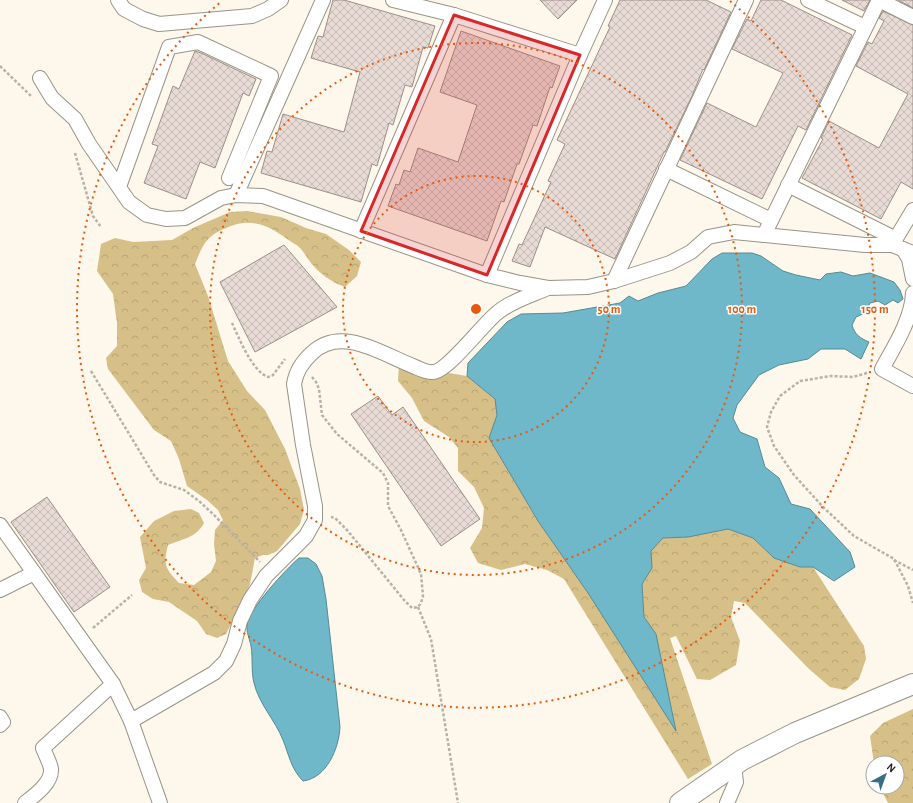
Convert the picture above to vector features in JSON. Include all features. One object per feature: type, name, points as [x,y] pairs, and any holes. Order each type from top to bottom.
[{"type":"street","points":[[118,0],[124,8],[143,19],[159,24],[252,16],[268,9],[281,0]]},
{"type":"street","points":[[236,195],[323,0]]},
{"type":"street","points":[[393,0],[454,15],[580,55]]},
{"type":"street","points":[[487,275],[580,55],[605,0]]},
{"type":"street","points":[[614,280],[746,0]]},
{"type":"street","points":[[808,0],[865,27]]},
{"type":"street","points":[[764,235],[879,0],[913,17]]},
{"type":"street","points":[[361,231],[454,15]]},
{"type":"street","points":[[119,187],[170,47],[198,42],[271,76],[229,178]]},
{"type":"street","points":[[40,78],[52,98],[75,119],[89,144],[128,202],[147,215],[166,219],[185,218],[221,198],[236,195],[263,196],[487,275],[548,288],[588,286],[614,280],[670,263],[691,252],[708,237],[734,232],[865,245],[901,246]]},
{"type":"street","points":[[666,170],[771,220]]},
{"type":"street","points":[[788,185],[901,246],[910,259],[913,279]]},
{"type":"street","points":[[901,246],[913,210]]},
{"type":"street","points":[[131,721],[194,686],[214,673],[226,661],[234,644],[240,621],[250,600],[270,572],[306,536],[314,520],[315,506],[294,389],[295,375],[303,362],[318,347],[333,342],[349,341],[421,369],[433,372],[445,367],[497,312],[515,302],[548,288]]},
{"type":"street","points":[[913,293],[909,329],[882,369],[913,386]]},
{"type":"street","points":[[0,526],[114,684],[131,721],[160,803]]},
{"type":"street","points":[[0,590],[34,573]]},
{"type":"street","points":[[25,803],[46,784],[50,776],[50,767],[43,748],[114,684]]},
{"type":"street","points":[[680,803],[734,766],[795,733],[913,684]]},
{"type":"street","points":[[0,718],[3,722],[0,725]]},
{"type":"street","points":[[727,803],[736,782],[734,766]]},
{"type":"path","points":[[0,66],[33,98]]},
{"type":"path","points":[[74,150],[93,216],[101,227]]},
{"type":"path","points":[[232,323],[241,344],[257,369],[268,377],[273,375],[286,358],[294,353],[303,362],[306,370],[319,388],[322,415],[337,434],[383,473],[388,483],[388,506],[421,574],[423,596],[418,607],[412,608],[404,600],[342,524],[335,518],[328,516],[314,516]]},
{"type":"path","points":[[882,369],[853,377],[831,376],[800,381],[780,396],[771,412],[768,428],[774,446],[794,475],[823,507],[854,536],[913,570]]},
{"type":"path","points":[[91,371],[154,475],[160,482],[184,490],[199,501],[270,572]]},
{"type":"path","points":[[894,559],[908,586],[913,603]]},
{"type":"path","points":[[81,637],[132,595]]},
{"type":"path","points":[[418,607],[431,639],[458,803]]},
{"type":"highlighted area","points":[[454,15],[580,55],[487,275],[361,231]]},
{"type":"green space","points":[[247,211],[281,217],[306,228],[326,234],[349,250],[361,262],[357,276],[345,287],[335,283],[318,271],[297,245],[281,234],[267,227],[253,223],[246,223],[231,226],[211,236],[201,250],[195,264],[208,296],[228,361],[247,391],[265,410],[285,449],[300,489],[304,510],[300,524],[277,551],[255,558],[250,584],[241,605],[226,634],[217,638],[206,634],[197,621],[169,602],[153,599],[142,592],[139,580],[146,568],[140,537],[154,521],[174,511],[191,509],[199,513],[204,523],[201,528],[193,535],[168,545],[166,557],[166,566],[168,570],[179,583],[194,585],[211,572],[216,561],[214,544],[215,530],[223,520],[218,510],[187,486],[179,459],[171,441],[154,430],[108,369],[106,358],[117,346],[117,323],[113,294],[97,271],[101,244],[115,238],[133,242],[172,240],[193,228],[230,212]]},
{"type":"green space","points":[[399,365],[467,376],[495,399],[497,415],[489,438],[538,521],[588,593],[656,634],[644,617],[642,584],[652,568],[651,551],[663,538],[688,537],[728,529],[753,538],[774,558],[800,567],[813,567],[864,646],[866,659],[859,679],[845,690],[830,687],[809,669],[745,603],[734,601],[731,617],[740,641],[736,665],[710,680],[697,679],[676,636],[670,638],[712,764],[688,779],[564,579],[547,570],[525,564],[501,570],[478,563],[470,548],[482,528],[484,508],[474,487],[458,471],[458,448],[449,437],[424,421],[412,398],[398,381]]},
{"type":"green space","points":[[913,709],[913,803],[888,803],[884,795],[905,795],[905,755],[873,755],[870,736],[883,723]]},
{"type":"water","points":[[722,253],[752,253],[761,256],[783,271],[820,280],[826,274],[841,272],[853,276],[870,273],[894,282],[900,290],[903,299],[898,303],[893,300],[885,305],[878,301],[870,303],[865,313],[856,317],[852,325],[856,334],[860,338],[869,342],[861,359],[845,349],[821,349],[808,359],[779,365],[759,375],[737,405],[733,418],[740,432],[757,439],[765,467],[779,478],[791,504],[810,509],[850,552],[855,567],[834,581],[813,567],[800,567],[774,558],[753,538],[728,529],[688,537],[663,538],[651,551],[652,568],[642,584],[644,617],[656,634],[676,731],[588,593],[538,521],[489,438],[497,415],[495,399],[467,376],[468,363],[507,322],[521,314],[563,313],[620,303],[629,296],[638,301],[658,293],[686,286],[712,259]]},
{"type":"water","points":[[299,558],[308,558],[316,564],[322,576],[326,599],[340,727],[337,744],[330,761],[319,774],[311,779],[303,781],[293,767],[280,733],[256,691],[252,669],[252,651],[247,627],[249,618],[261,600]]},
{"type":"building","points":[[333,0],[344,0],[435,26],[428,48],[423,47],[412,87],[405,85],[393,125],[389,123],[377,166],[372,164],[361,202],[261,173],[267,151],[272,152],[283,114],[344,132],[360,72],[311,58],[318,36],[323,37]]},
{"type":"building","points":[[540,0],[577,0],[558,19]]},
{"type":"building","points":[[620,0],[706,0],[731,12],[615,259],[545,227],[530,267],[512,261],[519,244],[522,245],[551,182],[548,181],[565,144],[557,140],[610,27],[608,26]]},
{"type":"building","points":[[761,0],[781,0],[852,35],[806,130],[798,126],[762,199],[680,160],[707,103],[756,127],[783,73],[732,49],[747,19],[751,21]]},
{"type":"building","points":[[842,0],[870,0],[864,11]]},
{"type":"building","points":[[898,0],[913,0],[913,8]]},
{"type":"building","points":[[883,11],[913,25],[913,189],[901,182],[881,219],[802,178],[823,139],[821,138],[829,121],[879,148],[908,94],[856,66],[868,42],[872,44],[884,21],[879,18]]},
{"type":"building","points":[[461,31],[560,66],[552,88],[550,87],[537,126],[533,125],[519,164],[517,164],[504,202],[501,201],[487,241],[388,206],[396,184],[399,185],[404,170],[410,172],[418,148],[458,162],[477,105],[440,92]]},
{"type":"building","points":[[195,51],[256,79],[249,96],[243,93],[215,168],[200,162],[186,199],[144,183],[158,146],[152,144],[173,86],[179,89]]},
{"type":"building","points":[[284,245],[337,307],[255,352],[220,282]]},
{"type":"building","points":[[378,396],[392,415],[403,407],[480,519],[441,546],[351,414]]},
{"type":"building","points":[[47,497],[110,587],[74,612],[11,522]]}]
